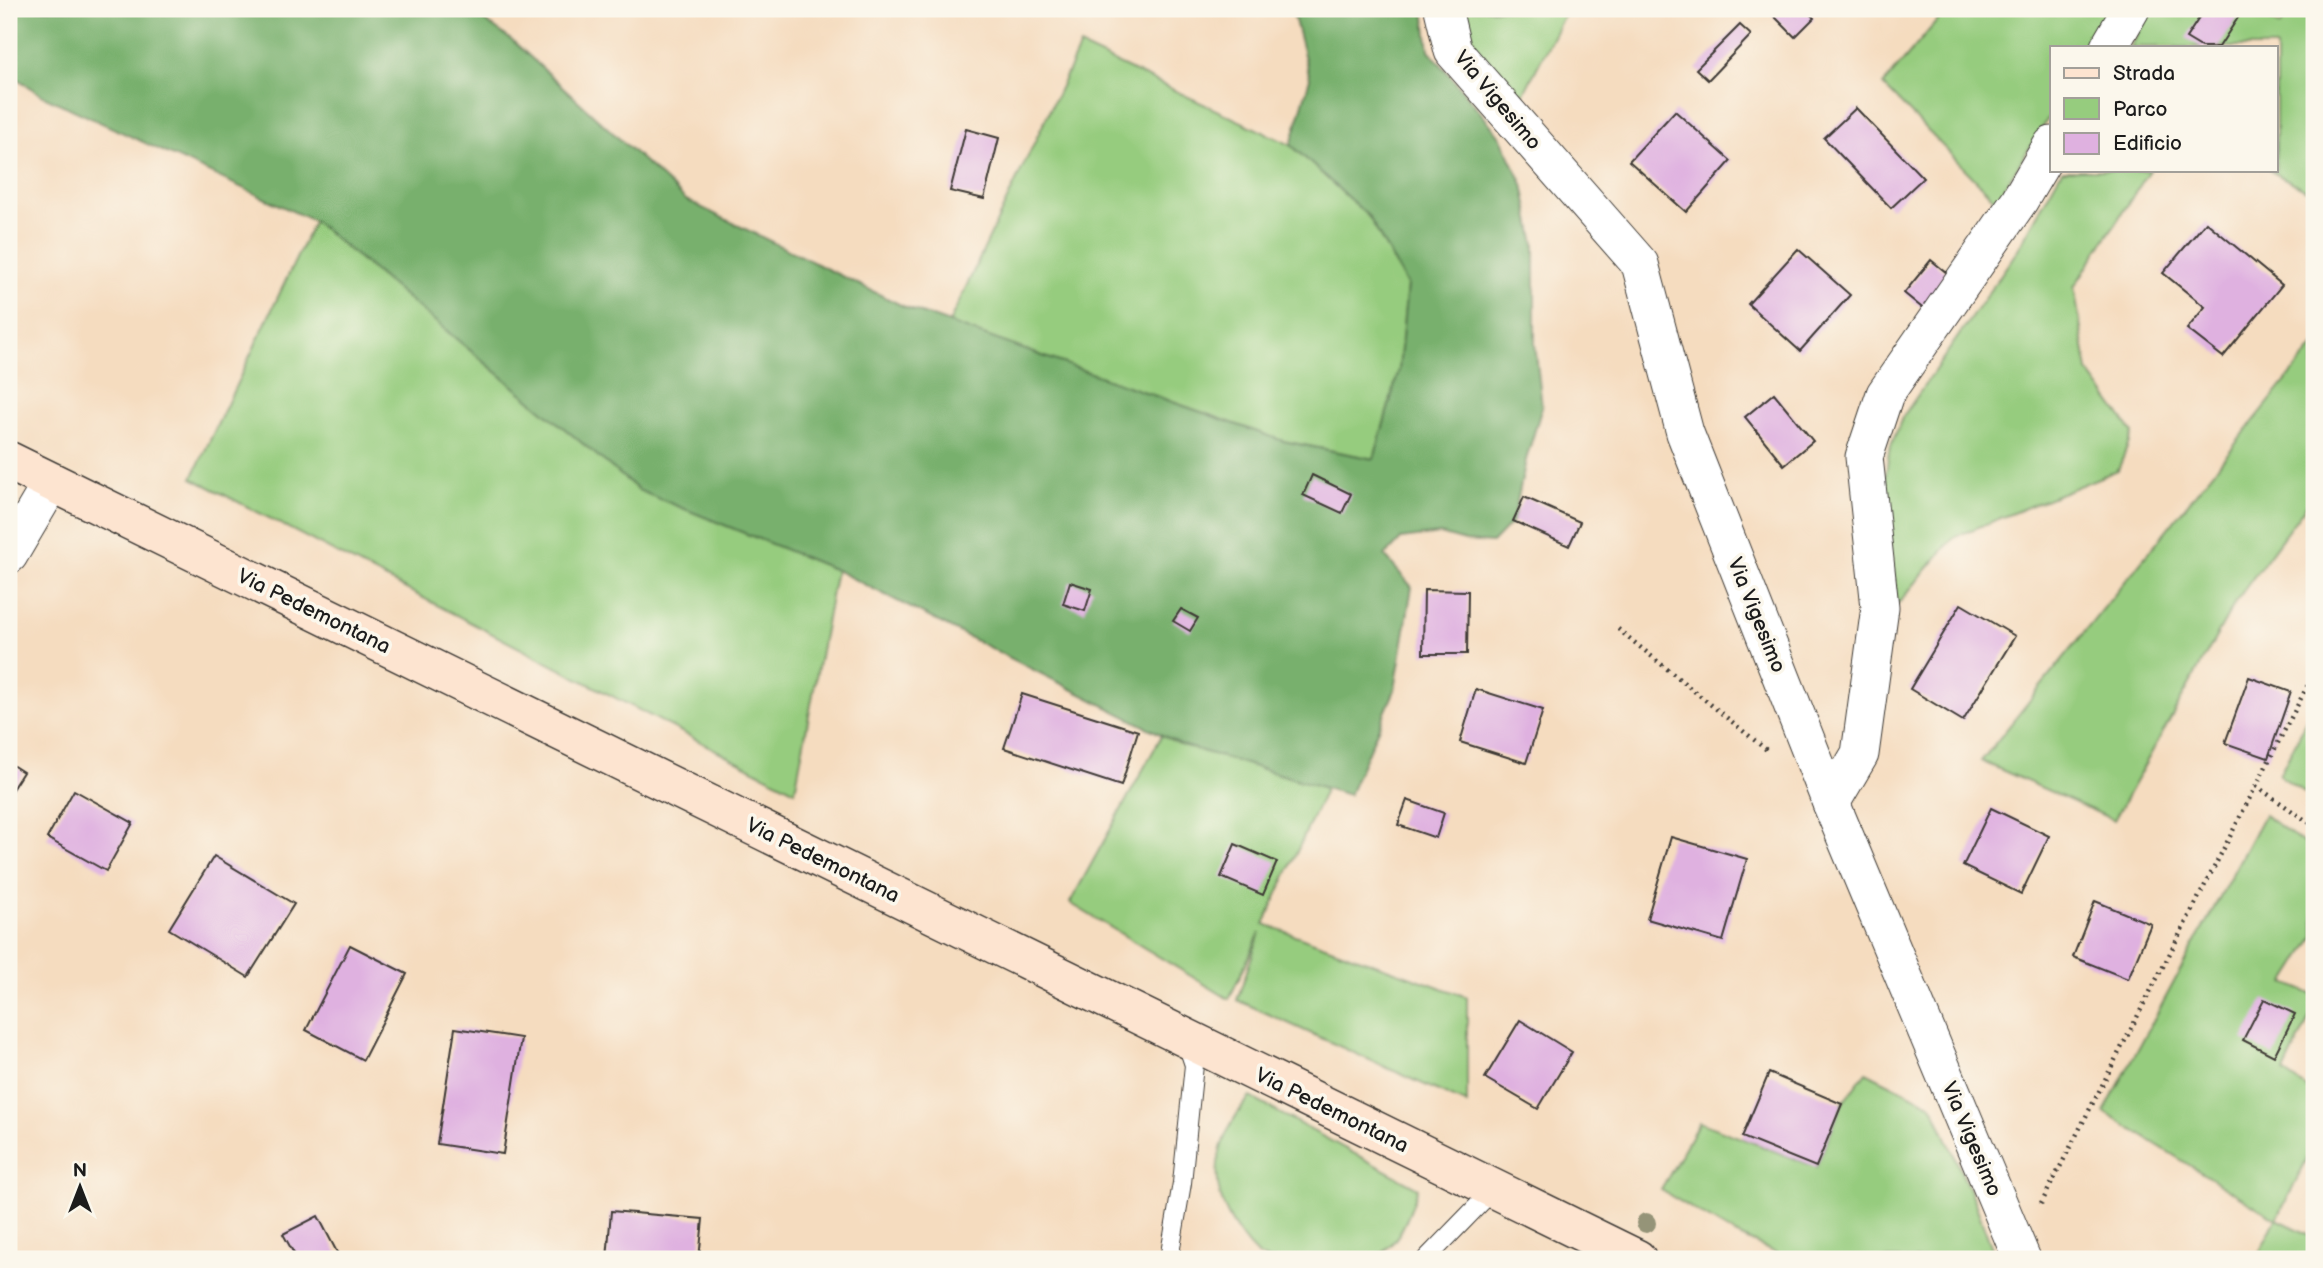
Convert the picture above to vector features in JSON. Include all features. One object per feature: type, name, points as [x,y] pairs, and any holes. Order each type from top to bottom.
[{"type":"street","name":"Via Vigesimo","points":[[1443,9],[1453,51],[1640,264],[1685,433],[1831,803],[2020,1254]]},
{"type":"street","points":[[2110,46],[2131,9]]},
{"type":"street","points":[[1831,803],[1860,754],[1880,607],[1864,457],[1885,394],[2019,201],[2050,148]]},
{"type":"street","name":"Via Pedemontana","points":[[9,461],[1637,1259]]},
{"type":"street","points":[[9,555],[52,482]]},
{"type":"lane","points":[[1169,1259],[1182,1183],[1194,1065],[1185,1038]]},
{"type":"lane","points":[[1426,1259],[1494,1189]]},
{"type":"path","points":[[1618,629],[1778,759]]},
{"type":"path","points":[[2020,1254],[2314,673]]},
{"type":"path","points":[[2256,786],[2314,825]]},
{"type":"green space","points":[[9,9],[469,9],[514,42],[686,200],[907,308],[1283,441],[1374,459],[1399,370],[1407,285],[1369,217],[1291,145],[1310,78],[1292,9],[1424,9],[1429,50],[1500,136],[1523,184],[1535,244],[1535,344],[1542,407],[1526,460],[1513,521],[1492,543],[1465,541],[1440,534],[1401,539],[1385,556],[1412,587],[1395,690],[1349,795],[1182,745],[836,570],[640,491],[314,221],[43,96],[9,73]]},
{"type":"green space","points":[[1464,9],[1567,9],[1518,105],[1477,49]]},
{"type":"green space","points":[[1947,9],[2116,9],[2093,46],[2050,46],[2050,115],[1996,201],[1883,85]]},
{"type":"green space","points":[[2151,9],[2252,9],[2280,26],[2289,9],[2314,9],[2314,184],[2310,192],[2273,172],[2278,172],[2278,46],[2131,46]]},
{"type":"green space","points":[[1080,46],[1291,145],[1369,217],[1407,285],[1399,370],[1374,459],[1283,441],[949,323]]},
{"type":"green space","points":[[2061,172],[2149,172],[2074,287],[2088,371],[2133,433],[2118,470],[1954,537],[1897,605],[1884,488],[1889,451],[1902,418],[2017,251]]},
{"type":"green space","points":[[314,221],[640,491],[836,570],[795,791],[192,478]]},
{"type":"green space","points":[[2314,346],[2314,495],[2236,601],[2114,820],[1981,761]]},
{"type":"green space","points":[[2314,706],[2314,799],[2279,775]]},
{"type":"green space","points":[[1162,735],[1182,745],[1326,788],[1264,924],[1467,997],[1467,1104],[1237,1000],[1260,933],[1229,999],[1070,903]]},
{"type":"green space","points":[[2264,815],[2314,850],[2314,937],[2285,983],[2314,995],[2314,1008],[2284,1072],[2314,1093],[2314,1145],[2277,1219],[2314,1237],[2314,1259],[2256,1259],[2276,1219],[2104,1112]]},
{"type":"green space","points":[[1866,1072],[1932,1105],[1996,1259],[1788,1259],[1733,1233],[1661,1190],[1699,1122],[1816,1167],[1842,1104]]},
{"type":"green space","points":[[1250,1097],[1418,1188],[1401,1230],[1387,1249],[1361,1260],[1283,1261],[1258,1255],[1241,1237],[1221,1198],[1218,1163],[1228,1130]]},
{"type":"building","points":[[1767,9],[1805,9],[1814,18],[1795,37]]},
{"type":"building","points":[[2205,9],[2235,9],[2241,13],[2220,46],[2199,46],[2186,38]]},
{"type":"building","points":[[1740,25],[1751,35],[1708,80],[1696,69]]},
{"type":"building","points":[[1856,108],[1923,178],[1891,208],[1824,138]]},
{"type":"building","points":[[1675,111],[1731,161],[1686,212],[1629,161]]},
{"type":"building","points":[[966,129],[999,138],[984,199],[950,191]]},
{"type":"building","points":[[2206,222],[2282,285],[2223,357],[2187,329],[2205,307],[2163,273]]},
{"type":"building","points":[[1798,249],[1850,295],[1800,351],[1748,304]]},
{"type":"building","points":[[1931,260],[1953,278],[1926,311],[1904,293]]},
{"type":"building","points":[[1774,393],[1813,441],[1784,465],[1745,417]]},
{"type":"building","points":[[1312,475],[1351,494],[1342,513],[1303,495]]},
{"type":"building","points":[[1524,497],[1580,522],[1569,546],[1513,521]]},
{"type":"building","points":[[1070,582],[1092,589],[1085,611],[1063,604]]},
{"type":"building","points":[[1424,590],[1468,591],[1467,654],[1423,654]]},
{"type":"building","points":[[1961,604],[2015,636],[1963,721],[1910,689]]},
{"type":"building","points":[[1181,609],[1198,618],[1190,631],[1173,621]]},
{"type":"building","points":[[2249,677],[2291,692],[2268,758],[2225,743]]},
{"type":"building","points":[[1476,689],[1543,710],[1526,763],[1460,742]]},
{"type":"building","points":[[1022,694],[1138,731],[1121,786],[1004,748]]},
{"type":"building","points":[[9,763],[23,772],[9,794]]},
{"type":"building","points":[[74,790],[133,823],[106,871],[47,838]]},
{"type":"building","points":[[1407,800],[1444,813],[1436,838],[1398,825]]},
{"type":"building","points":[[1991,808],[2049,836],[2021,894],[1963,866]]},
{"type":"building","points":[[1671,837],[1747,859],[1723,941],[1647,919]]},
{"type":"building","points":[[1235,844],[1277,862],[1263,895],[1221,877]]},
{"type":"building","points":[[214,856],[294,904],[248,977],[169,929]]},
{"type":"building","points":[[2095,901],[2151,924],[2128,979],[2073,957]]},
{"type":"building","points":[[350,945],[407,974],[363,1060],[306,1030]]},
{"type":"building","points":[[2264,999],[2295,1014],[2274,1056],[2243,1040]]},
{"type":"building","points":[[1520,1020],[1572,1052],[1538,1109],[1485,1078]]},
{"type":"building","points":[[455,1028],[521,1038],[503,1154],[437,1144]]},
{"type":"building","points":[[1769,1073],[1842,1104],[1816,1167],[1742,1137]]},
{"type":"building","points":[[611,1211],[703,1219],[699,1259],[607,1259]]},
{"type":"building","points":[[318,1216],[339,1256],[332,1259],[297,1259],[283,1234]]}]
